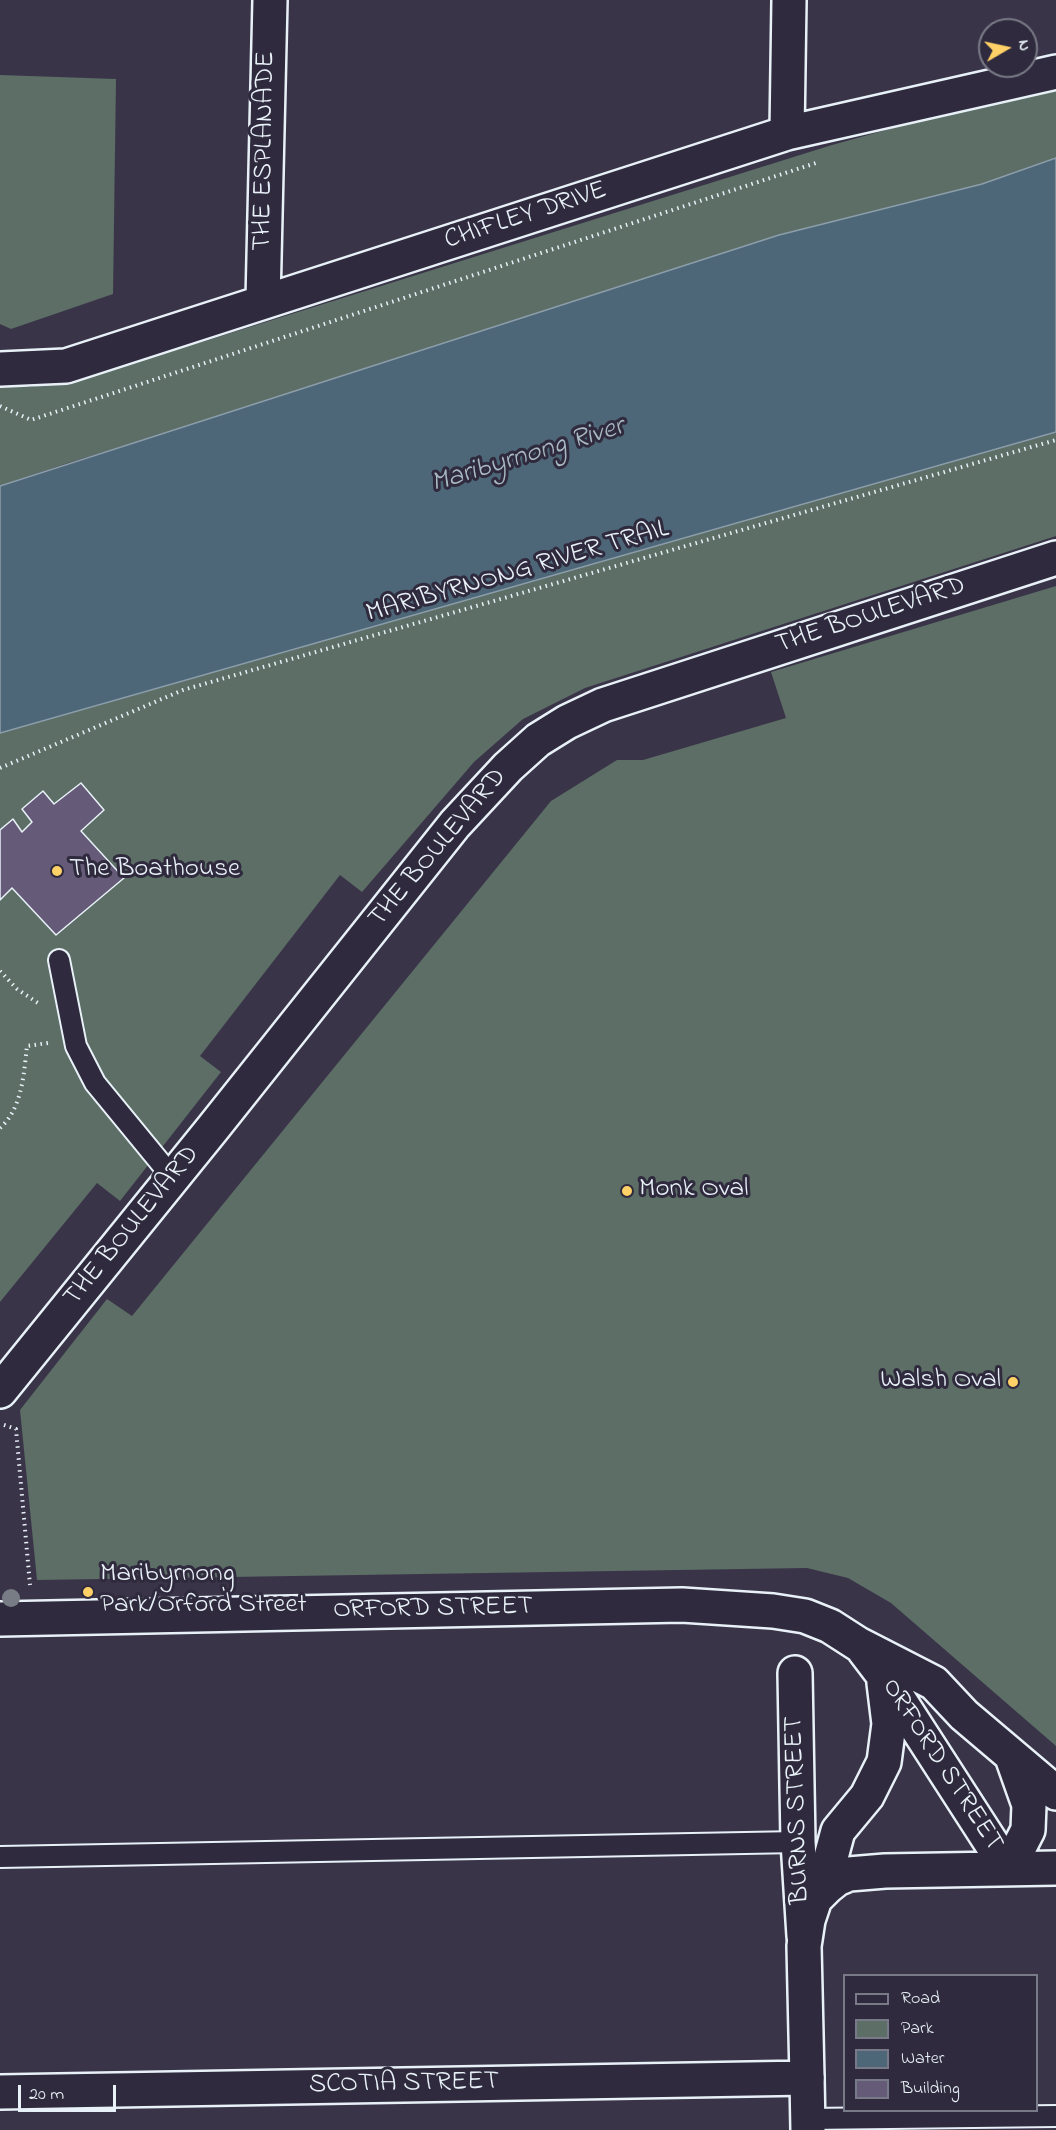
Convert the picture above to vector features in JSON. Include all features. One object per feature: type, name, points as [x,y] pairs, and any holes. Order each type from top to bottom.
[{"type":"street","name":"THE ESPLANADE","points":[[263,301],[270,0]]},
{"type":"street","points":[[787,133],[789,0]]},
{"type":"street","name":"CHIFLEY DRIVE","points":[[0,369],[66,366],[787,133],[1056,72]]},
{"type":"street","name":"THE BOULEVARD","points":[[2,1388],[173,1178],[455,824],[508,767],[538,740],[567,722],[603,705],[1056,558]]},
{"type":"street","name":"ORFORD STREET","points":[[15,1619],[682,1605],[742,1608],[805,1617],[830,1626],[858,1644],[934,1683],[964,1715],[1012,1757],[1029,1805],[1029,1830],[1008,1869],[883,1675],[858,1644]]},
{"type":"street","name":"BURNS STREET","points":[[795,1674],[798,1842],[804,1947],[808,2124]]},
{"type":"street","points":[[827,1887],[831,1857],[838,1831],[867,1796],[884,1762],[889,1724],[883,1675]]},
{"type":"street","points":[[1012,1757],[1056,1793]]},
{"type":"street","points":[[827,1887],[837,1878],[849,1874],[885,1871],[1056,1868]]},
{"type":"street","name":"BURNS STREET","points":[[804,1947],[808,1920],[815,1899],[827,1887]]},
{"type":"street","name":"SCOTIA STREET","points":[[0,2092],[807,2078]]},
{"type":"lane","points":[[59,960],[76,1046],[96,1083],[173,1178]]},
{"type":"lane","points":[[0,1857],[798,1842]]},
{"type":"lane","points":[[808,2124],[1056,2116]]},
{"type":"path","points":[[0,406],[31,420],[820,162]]},
{"type":"path","name":"MARIBYRNONG RIVER TRAIL","points":[[0,768],[183,690],[1056,440]]},
{"type":"path","points":[[0,971],[17,989],[70,1024],[50,1042],[27,1046],[23,1087],[7,1122],[0,1128]]},
{"type":"path","points":[[0,1424],[16,1429],[30,1583],[15,1619]]},
{"type":"green space","points":[[0,75],[116,79],[113,294],[11,329],[0,324]]},
{"type":"green space","points":[[1056,83],[1056,158],[982,184],[68,463],[0,486],[0,384],[31,387],[202,342],[832,145]]},
{"type":"green space","points":[[1056,432],[1056,536],[585,688],[523,719],[474,762],[362,892],[340,875],[200,1056],[221,1072],[120,1201],[97,1183],[0,1302],[0,733]]},
{"type":"green space","points":[[1056,586],[1056,1746],[891,1603],[848,1578],[807,1568],[37,1580],[20,1410],[107,1299],[132,1316],[551,801],[617,760],[643,760],[786,718],[771,672]]},
{"type":"water","name":"Maribyrnong River","points":[[1056,158],[1056,432],[0,733],[0,486],[779,235],[982,184]]},
{"type":"building","name":"The Boathouse","points":[[81,783],[104,810],[81,831],[124,878],[56,935],[12,888],[0,900],[0,830],[13,819],[22,832],[32,822],[22,809],[43,791],[54,804]]},
{"type":"place","name":"The Boathouse","points":[[57,871]]},
{"type":"place","name":"Monk Oval","points":[[627,1191]]},
{"type":"place","name":"Walsh Oval","points":[[1013,1382]]},
{"type":"place","name":"Maribyrnong Park/Orford Street","points":[[88,1592]]}]
